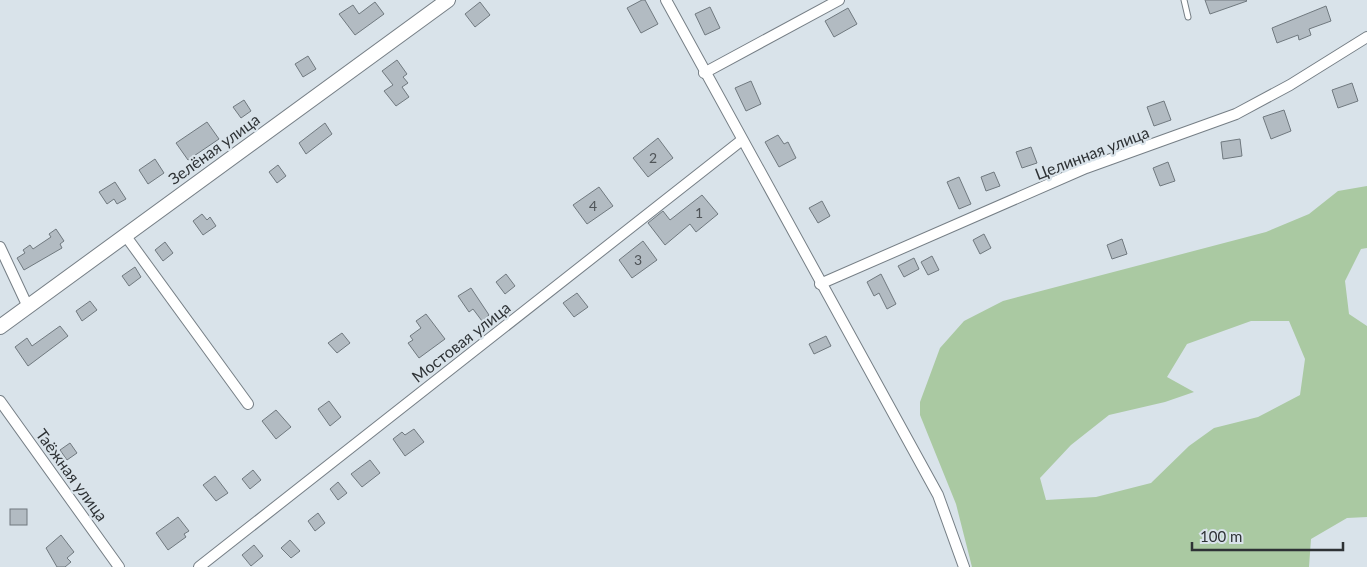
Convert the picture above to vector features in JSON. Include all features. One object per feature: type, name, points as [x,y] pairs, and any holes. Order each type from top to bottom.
[{"type":"main road","name":"Зелёная улица","points":[[0,327],[448,0]]},
{"type":"street","points":[[666,0],[704,73],[938,496],[964,567]]},
{"type":"street","points":[[704,73],[839,0]]},
{"type":"street","name":"Целинная улица","points":[[820,284],[1086,168],[1236,114],[1290,85],[1367,37]]},
{"type":"street","name":"Мостовая улица","points":[[199,567],[742,140]]},
{"type":"street","points":[[125,236],[248,404]]},
{"type":"street","points":[[0,247],[28,306]]},
{"type":"street","name":"Таёжная улица","points":[[0,401],[119,567]]},
{"type":"lane","points":[[1184,0],[1188,17]]},
{"type":"green space","points":[[1367,186],[1367,248],[1361,249],[1345,281],[1349,314],[1367,326],[1367,517],[1347,518],[1311,539],[1309,567],[972,567],[956,504],[920,415],[920,402],[940,348],[964,321],[1003,301],[1266,232],[1309,214],[1338,191]],"holes":[[[1251,321],[1289,321],[1305,359],[1300,395],[1258,417],[1214,428],[1189,446],[1151,483],[1096,497],[1046,500],[1040,478],[1071,445],[1109,415],[1165,402],[1194,392],[1167,377],[1187,344]]]},
{"type":"building","points":[[645,0],[658,24],[641,33],[627,8]]},
{"type":"building","points":[[1205,0],[1246,0],[1247,1],[1210,14]]},
{"type":"building","points":[[375,2],[384,14],[355,35],[339,14],[353,5],[359,14]]},
{"type":"building","points":[[480,2],[490,15],[475,27],[465,14]]},
{"type":"building","points":[[1326,6],[1331,21],[1309,29],[1311,35],[1299,40],[1298,35],[1277,43],[1272,28]]},
{"type":"building","points":[[710,7],[720,28],[705,35],[695,14]]},
{"type":"building","points":[[848,8],[857,24],[834,37],[825,21]]},
{"type":"building","points":[[308,56],[316,69],[303,77],[295,64]]},
{"type":"building","points":[[397,60],[407,74],[403,77],[408,83],[402,87],[409,97],[396,106],[384,91],[393,85],[382,71]]},
{"type":"building","points":[[751,81],[761,104],[746,111],[735,88]]},
{"type":"building","points":[[1352,83],[1358,101],[1338,108],[1332,90]]},
{"type":"building","points":[[244,100],[251,111],[241,118],[233,107]]},
{"type":"building","points":[[1164,101],[1171,120],[1154,126],[1147,107]]},
{"type":"building","points":[[1284,110],[1291,131],[1271,139],[1263,117]]},
{"type":"building","points":[[207,122],[219,139],[188,160],[176,143]]},
{"type":"building","points":[[325,123],[332,134],[306,154],[299,143]]},
{"type":"building","points":[[778,135],[784,144],[788,142],[796,158],[779,167],[765,142]]},
{"type":"building","points":[[658,138],[673,158],[648,177],[633,158]]},
{"type":"building","points":[[1240,139],[1242,156],[1223,159],[1221,142]]},
{"type":"building","points":[[1031,147],[1037,163],[1022,168],[1016,152]]},
{"type":"building","points":[[155,159],[164,173],[148,184],[139,170]]},
{"type":"building","points":[[1168,162],[1175,181],[1160,186],[1153,168]]},
{"type":"building","points":[[278,165],[286,176],[277,183],[269,172]]},
{"type":"building","points":[[994,172],[1000,186],[986,191],[981,177]]},
{"type":"building","points":[[959,177],[971,204],[959,209],[947,182]]},
{"type":"building","points":[[115,182],[126,199],[117,204],[114,199],[107,204],[99,192]]},
{"type":"building","points":[[599,187],[613,206],[587,224],[573,205]]},
{"type":"building","points":[[702,195],[718,214],[696,232],[690,224],[665,245],[648,223],[663,211],[670,220]]},
{"type":"building","points":[[822,201],[830,216],[818,223],[809,208]]},
{"type":"building","points":[[202,214],[207,220],[210,217],[216,226],[203,235],[193,221]]},
{"type":"building","points":[[56,229],[64,241],[60,244],[62,248],[24,270],[17,258],[25,253],[23,250],[30,245],[33,249],[51,237],[49,234]]},
{"type":"building","points":[[984,234],[991,248],[980,254],[973,240]]},
{"type":"building","points":[[1122,239],[1127,254],[1112,259],[1107,245]]},
{"type":"building","points":[[643,241],[657,260],[632,278],[619,260]]},
{"type":"building","points":[[165,242],[173,253],[163,261],[155,250]]},
{"type":"building","points":[[932,256],[939,270],[928,275],[921,262]]},
{"type":"building","points":[[914,258],[919,269],[904,277],[898,266]]},
{"type":"building","points":[[135,267],[141,277],[129,286],[122,276]]},
{"type":"building","points":[[506,274],[515,286],[505,294],[496,282]]},
{"type":"building","points":[[881,274],[896,304],[887,309],[879,293],[874,296],[867,282]]},
{"type":"building","points":[[471,288],[489,315],[482,321],[473,309],[469,312],[458,296]]},
{"type":"building","points":[[577,293],[588,307],[574,317],[563,303]]},
{"type":"building","points":[[90,301],[97,310],[82,321],[76,311]]},
{"type":"building","points":[[426,314],[445,339],[419,358],[408,343],[413,340],[410,336],[421,328],[416,321]]},
{"type":"building","points":[[60,326],[68,336],[28,366],[15,347],[27,338],[32,346]]},
{"type":"building","points":[[342,333],[350,343],[337,353],[328,343]]},
{"type":"building","points":[[826,336],[831,346],[814,354],[809,344]]},
{"type":"building","points":[[329,401],[341,417],[330,426],[318,409]]},
{"type":"building","points":[[276,410],[291,427],[276,439],[262,421]]},
{"type":"building","points":[[414,429],[424,442],[405,456],[393,439],[402,432],[405,435]]},
{"type":"building","points":[[70,443],[77,453],[67,460],[60,450]]},
{"type":"building","points":[[370,460],[380,473],[362,487],[351,474]]},
{"type":"building","points":[[253,470],[261,480],[250,489],[242,479]]},
{"type":"building","points":[[215,476],[228,493],[216,501],[203,485]]},
{"type":"building","points":[[338,482],[347,493],[338,500],[330,489]]},
{"type":"building","points":[[10,509],[27,509],[27,525],[10,525]]},
{"type":"building","points":[[318,513],[325,523],[315,531],[308,521]]},
{"type":"building","points":[[178,517],[189,531],[184,534],[186,537],[168,550],[156,533]]},
{"type":"building","points":[[61,535],[74,552],[67,558],[71,562],[65,567],[57,567],[46,548]]},
{"type":"building","points":[[290,540],[300,551],[291,558],[281,548]]},
{"type":"building","points":[[254,545],[263,556],[251,566],[242,555]]}]
